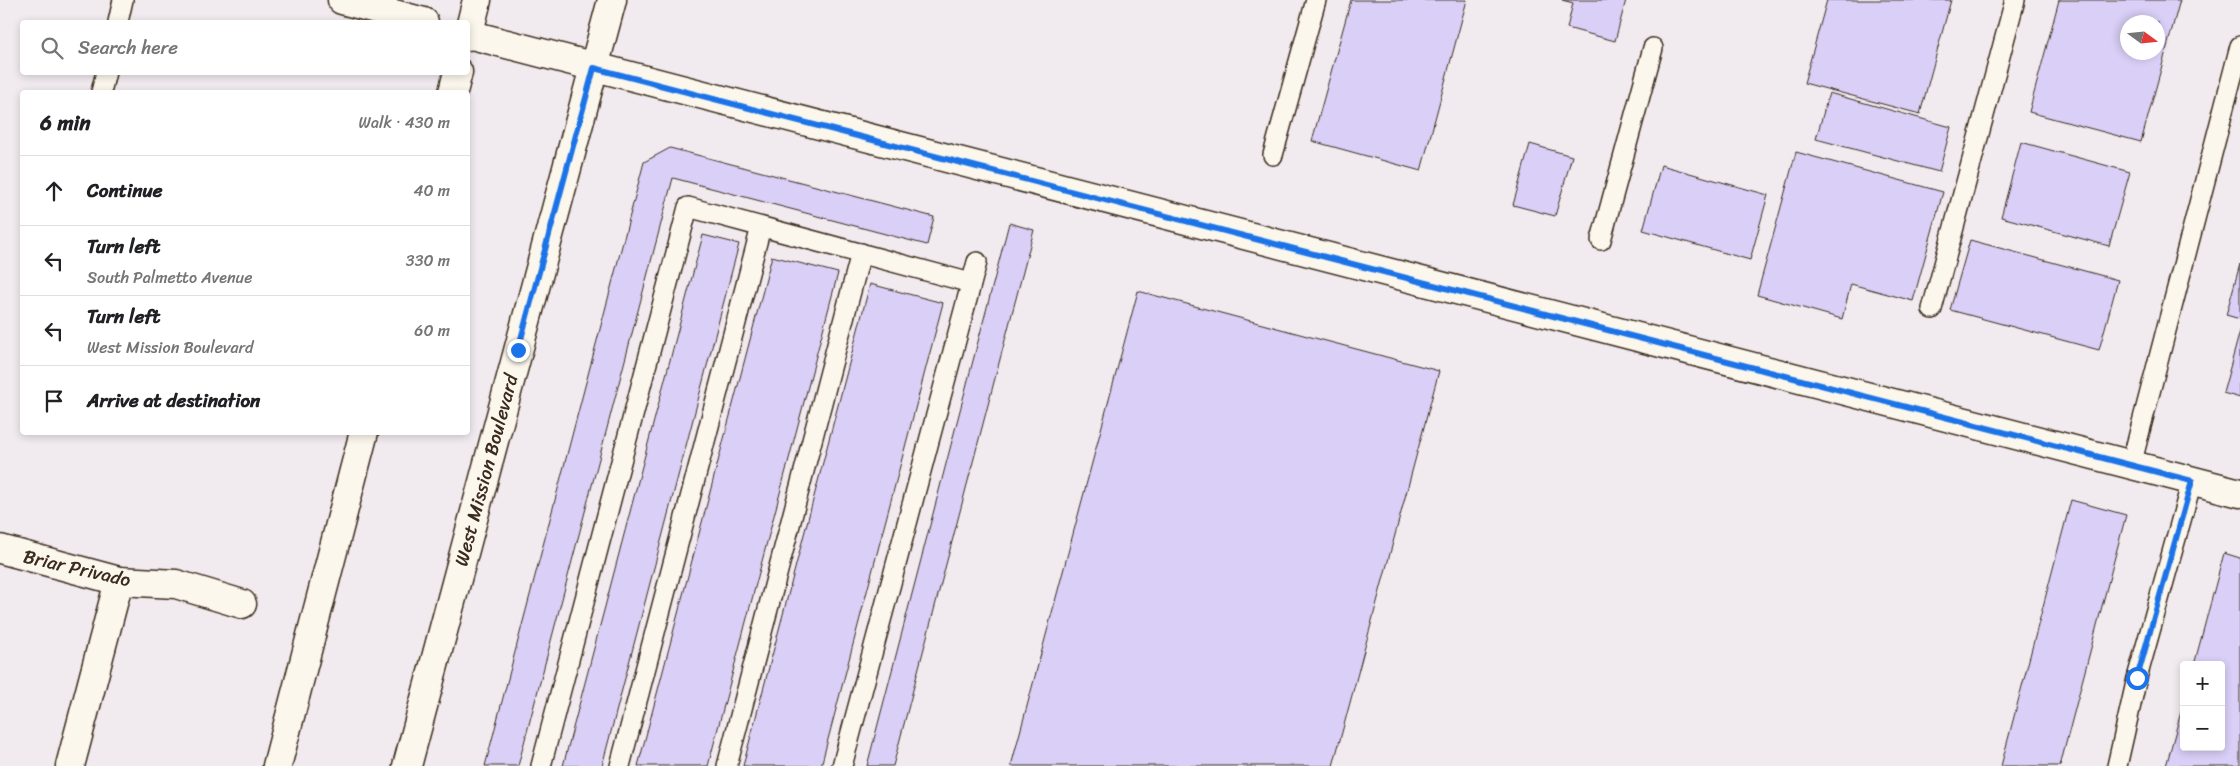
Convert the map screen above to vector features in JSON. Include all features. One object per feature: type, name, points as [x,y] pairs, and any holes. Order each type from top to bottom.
[{"type":"street","points":[[342,0],[417,20]]},
{"type":"street","points":[[470,27],[477,0]]},
{"type":"street","name":"West Mission Boulevard","points":[[408,766],[612,0]]},
{"type":"street","points":[[470,36],[2240,493]]},
{"type":"street","points":[[454,90],[457,75]]},
{"type":"street","points":[[276,766],[363,435]]},
{"type":"street","name":"Briar Privado","points":[[0,549],[119,581],[176,584],[242,604]]},
{"type":"street","points":[[70,766],[119,581]]},
{"type":"lane","points":[[119,20],[124,0]]},
{"type":"lane","points":[[1932,309],[2015,0]]},
{"type":"lane","points":[[1274,155],[1313,1]]},
{"type":"lane","points":[[2131,465],[2240,46]]},
{"type":"lane","points":[[1600,240],[1652,48]]},
{"type":"lane","points":[[102,90],[105,75]]},
{"type":"lane","points":[[541,766],[688,207],[971,283]]},
{"type":"lane","points":[[620,766],[760,226]]},
{"type":"lane","points":[[726,766],[860,253]]},
{"type":"lane","points":[[842,766],[977,262]]},
{"type":"lane","points":[[2117,766],[2137,678],[2192,481]]},
{"type":"building","points":[[1351,0],[1467,0],[1421,171],[1312,141]]},
{"type":"building","points":[[1562,0],[1626,0],[1615,41],[1567,28],[1573,3]]},
{"type":"building","points":[[1827,0],[1951,0],[1920,114],[1804,83]]},
{"type":"building","points":[[2059,0],[2180,0],[2165,55],[2165,15],[2120,15],[2120,60],[2164,60],[2141,142],[2029,112]]},
{"type":"building","points":[[1829,93],[1951,127],[1939,172],[1816,139]]},
{"type":"building","points":[[2021,142],[2130,172],[2109,246],[2001,217]]},
{"type":"building","points":[[1530,144],[1572,156],[1555,216],[1513,205]]},
{"type":"building","points":[[670,148],[934,217],[927,245],[673,178],[518,766],[485,766],[644,162]]},
{"type":"building","points":[[1796,152],[1943,192],[1913,301],[1851,284],[1842,319],[1757,295]]},
{"type":"building","points":[[1661,165],[1768,195],[1750,260],[1643,230]]},
{"type":"building","points":[[1009,223],[1034,230],[893,766],[867,766]]},
{"type":"building","points":[[703,235],[739,244],[602,766],[563,766]]},
{"type":"building","points":[[1970,240],[2118,280],[2099,350],[1950,310]]},
{"type":"building","points":[[772,256],[838,273],[708,766],[638,766]]},
{"type":"building","points":[[2240,264],[2240,319],[2226,315]]},
{"type":"building","points":[[870,284],[943,303],[821,766],[743,766]]},
{"type":"building","points":[[1138,291],[1439,371],[1333,766],[1011,766]]},
{"type":"building","points":[[2240,331],[2240,398],[2223,393]]},
{"type":"building","points":[[2071,500],[2126,515],[2060,766],[2001,766]]},
{"type":"building","points":[[2224,553],[2240,558],[2240,766],[2166,766],[2180,715],[2180,751],[2225,751],[2225,661],[2195,661]]},
{"type":"route","points":[[518,350],[594,68],[2192,481],[2137,678]]}]
